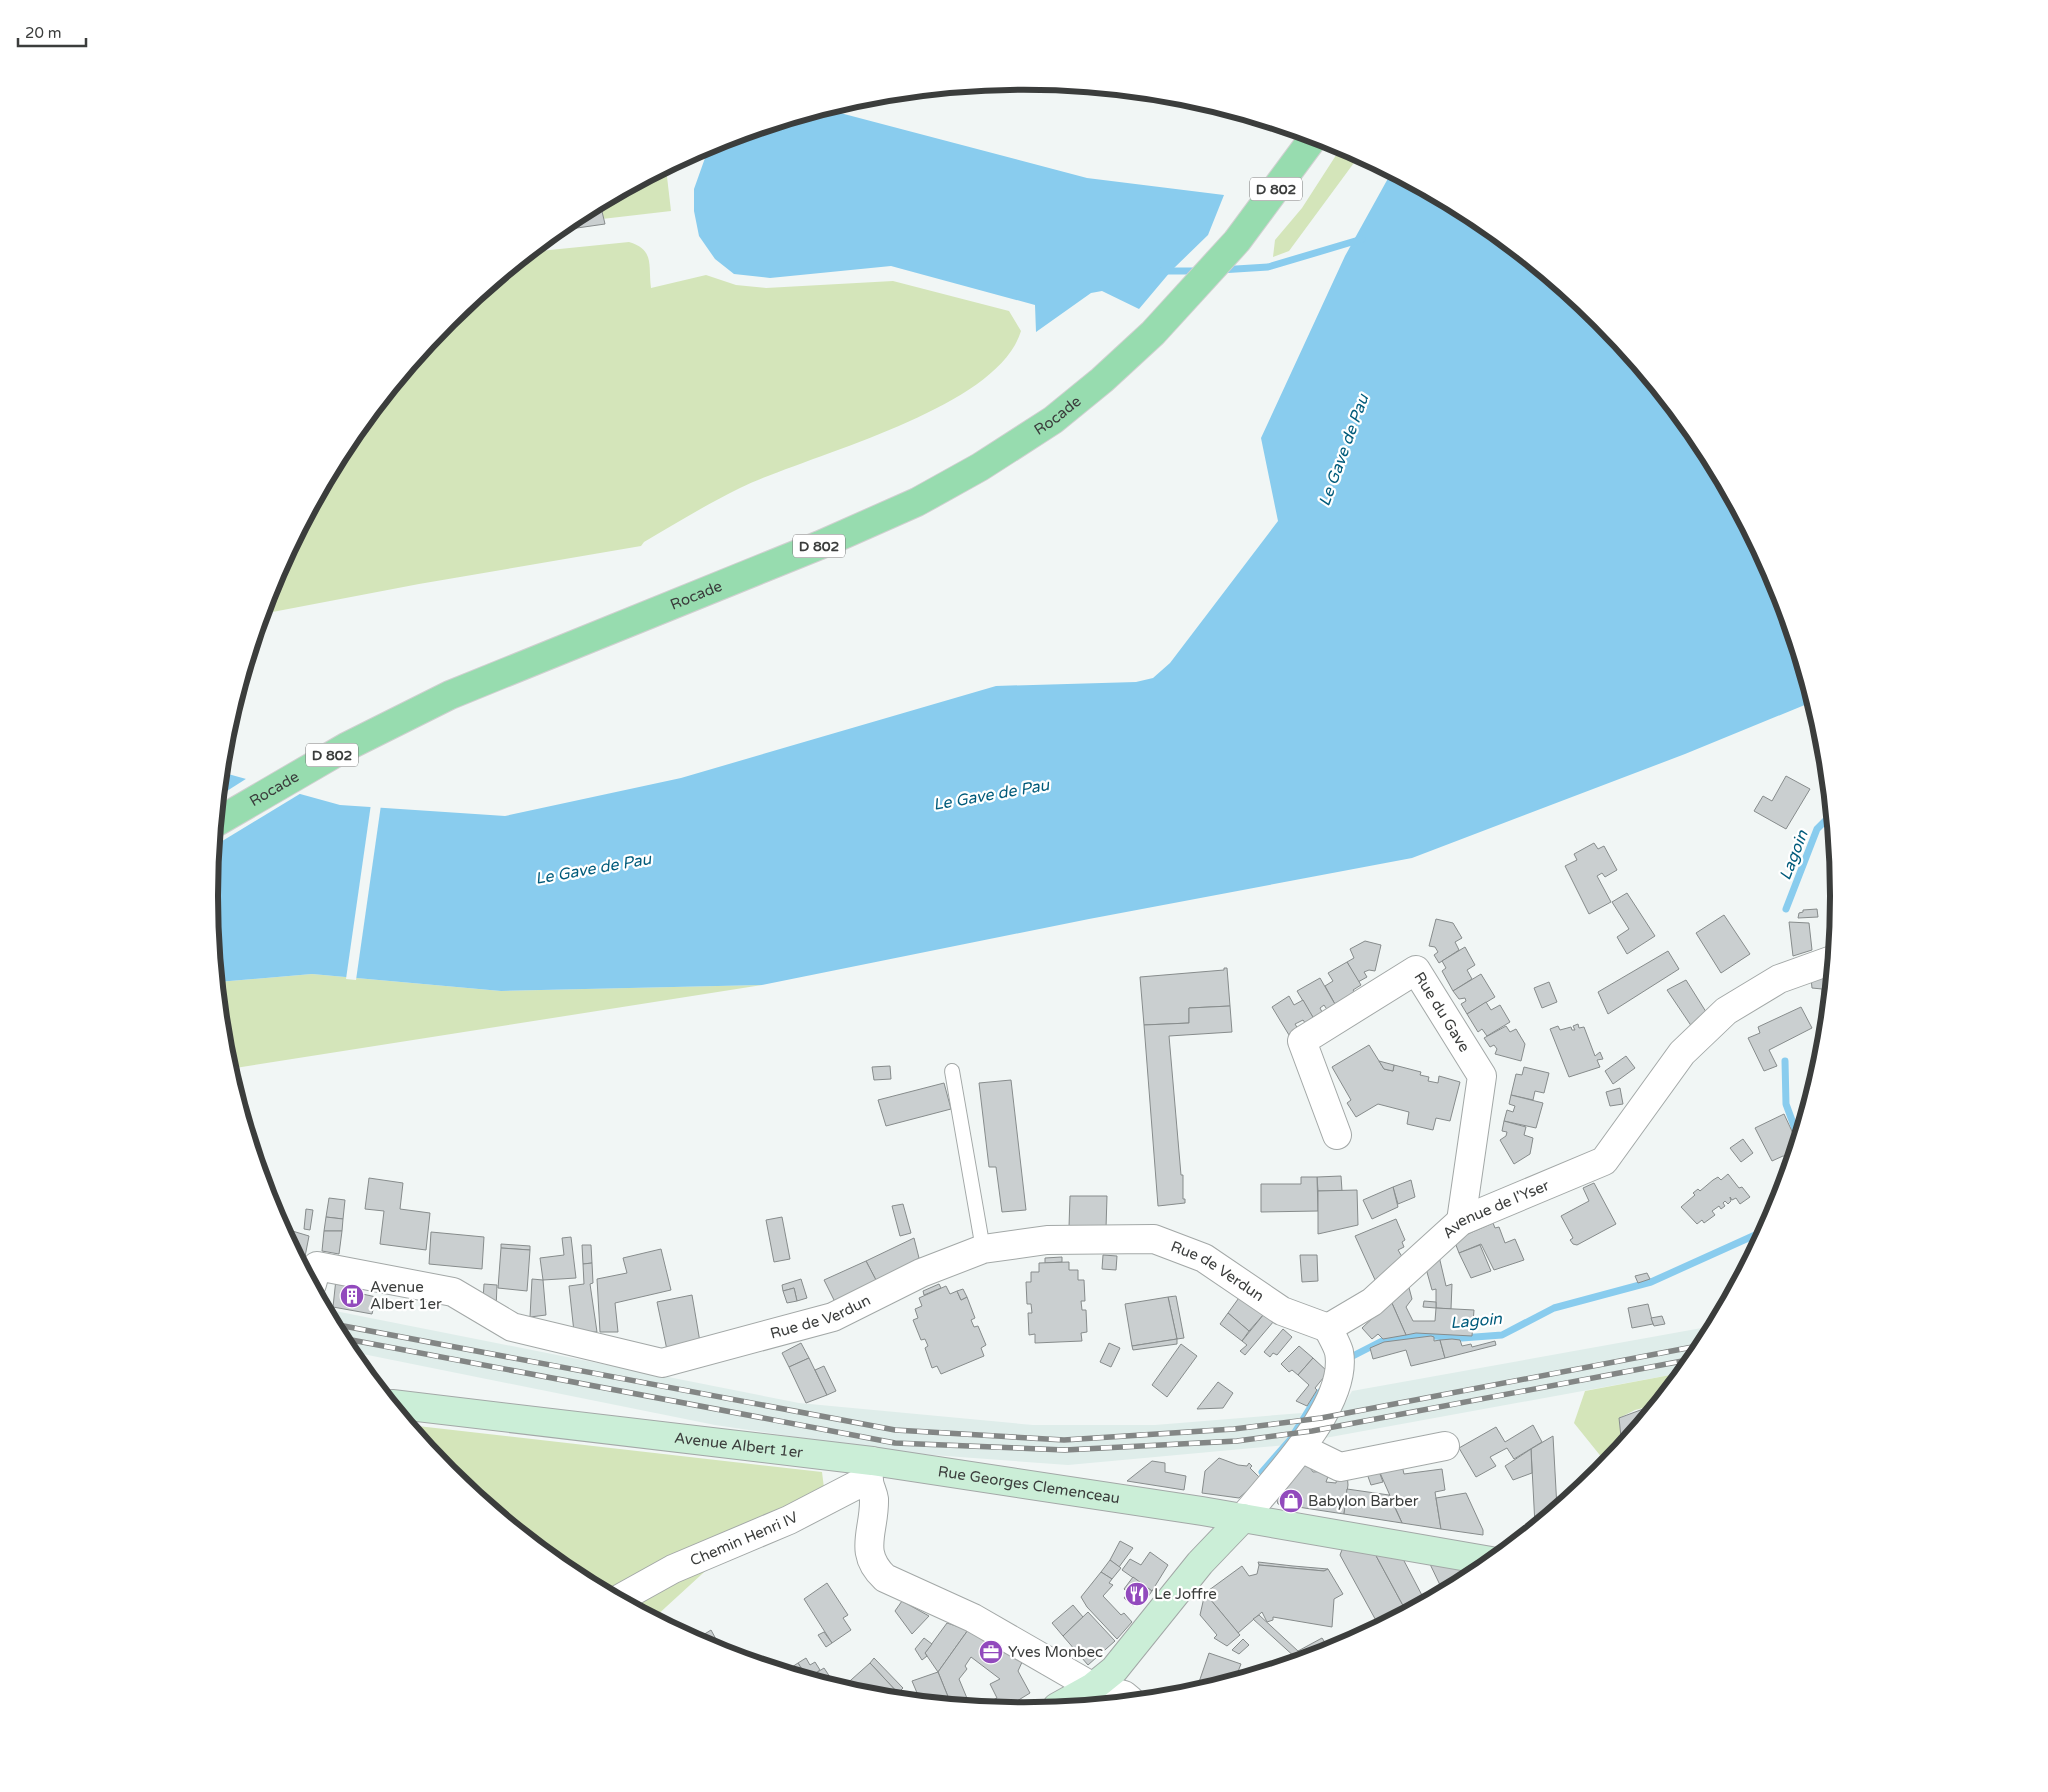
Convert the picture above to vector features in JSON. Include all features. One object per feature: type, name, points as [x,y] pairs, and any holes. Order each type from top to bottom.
[{"type":"main road","name":"Rocade","points":[[222,819],[346,747],[450,695],[811,549],[917,502],[980,467],[1053,420],[1102,380],[1153,333],[1237,240],[1310,143]]},
{"type":"main road","name":"Avenue Albert 1er","points":[[400,1405],[815,1454]]},
{"type":"main road","name":"Rue Georges Clemenceau","points":[[815,1454],[870,1470],[1243,1518],[1480,1560]]},
{"type":"main road","points":[[1070,1700],[1093,1687],[1114,1670],[1200,1563],[1243,1518]]},
{"type":"street","name":"Avenue de l'Yser","points":[[1328,1328],[1372,1302],[1461,1221],[1604,1161],[1682,1053],[1726,1011],[1779,979],[1827,962]]},
{"type":"street","name":"Rue du Gave","points":[[1337,1135],[1302,1041],[1416,970],[1482,1076],[1461,1221]]},
{"type":"street","name":"Rue de Verdun","points":[[314,1277],[317,1266],[453,1292],[512,1327],[662,1364],[834,1317],[920,1273],[983,1249],[1047,1240],[1154,1239],[1204,1258],[1282,1312],[1328,1328]]},
{"type":"street","points":[[1243,1518],[1301,1448],[1321,1418],[1338,1386],[1339,1352],[1328,1328]]},
{"type":"street","points":[[1301,1448],[1340,1466],[1445,1446]]},
{"type":"street","points":[[870,1470],[874,1498],[869,1548],[871,1560],[885,1578],[973,1618],[1093,1687],[1123,1696]]},
{"type":"street","name":"Chemin Henri IV","points":[[625,1596],[673,1569],[789,1520],[870,1470]]},
{"type":"lane","points":[[952,1071],[983,1249]]},
{"type":"shaded area","points":[[333,1311],[799,1403],[1033,1425],[1155,1425],[1302,1413],[1287,1445],[1068,1465],[905,1453],[715,1425],[361,1354]]},
{"type":"shaded area","points":[[1704,1328],[1672,1375],[1325,1438],[1352,1391]]},
{"type":"green space","points":[[1337,153],[1355,162],[1289,251],[1273,257],[1275,240],[1302,208]]},
{"type":"green space","points":[[667,174],[671,211],[602,219],[601,210]]},
{"type":"green space","points":[[629,242],[643,249],[647,254],[650,265],[651,288],[706,275],[736,285],[766,288],[893,281],[1009,311],[1021,331],[1005,359],[977,384],[940,406],[898,426],[740,488],[679,521],[644,542],[641,546],[419,584],[270,612],[301,540],[326,493],[354,448],[385,405],[454,326],[493,290],[542,251]]},
{"type":"green space","points":[[312,974],[501,991],[762,985],[236,1068],[223,982]]},
{"type":"green space","points":[[1672,1375],[1646,1407],[1635,1410],[1619,1418],[1621,1437],[1602,1458],[1574,1423],[1585,1391]]},
{"type":"green space","points":[[417,1426],[822,1472],[824,1488],[761,1520],[658,1614],[621,1594],[576,1566],[533,1535],[454,1466]]},
{"type":"water","points":[[837,112],[1087,178],[1224,195],[1208,235],[1171,271],[1139,309],[1102,291],[1091,293],[1036,332],[1035,305],[891,266],[770,278],[734,274],[715,259],[699,236],[694,211],[694,189],[706,156],[765,133]]},
{"type":"water","name":"Le Gave de Pau","points":[[1388,178],[1427,198],[1472,226],[1515,257],[1594,326],[1663,405],[1694,448],[1722,493],[1747,540],[1769,588],[1787,637],[1807,704],[1685,754],[1412,858],[1089,919],[762,985],[501,991],[312,974],[223,982],[218,896],[220,843],[228,774],[340,805],[505,816],[681,778],[996,686],[1136,682],[1153,678],[1170,663],[1278,521],[1261,438],[1345,256]]},
{"type":"pier","points":[[249,777],[303,792],[220,842],[225,792]]},
{"type":"pier","points":[[371,804],[381,805],[356,980],[346,979]]},
{"type":"building","points":[[602,210],[605,224],[572,229]]},
{"type":"building","points":[[1786,776],[1810,789],[1786,829],[1754,811],[1763,796],[1772,801]]},
{"type":"building","points":[[1594,843],[1598,849],[1604,846],[1617,870],[1605,877],[1602,873],[1597,876],[1611,902],[1589,914],[1565,866],[1577,860],[1574,854]]},
{"type":"building","points":[[1627,893],[1655,936],[1627,954],[1617,937],[1629,929],[1612,902]]},
{"type":"building","points":[[1817,909],[1818,917],[1798,918],[1799,913],[1803,912],[1803,910]]},
{"type":"building","points":[[1724,915],[1750,954],[1721,973],[1696,933]]},
{"type":"building","points":[[1436,919],[1453,923],[1462,938],[1455,942],[1459,950],[1439,963],[1434,955],[1438,952],[1435,947],[1429,946]]},
{"type":"building","points":[[1789,922],[1809,923],[1812,950],[1793,956]]},
{"type":"building","points":[[1365,941],[1381,945],[1375,971],[1369,970],[1364,972],[1367,977],[1358,982],[1347,962],[1354,958],[1350,949]]},
{"type":"building","points":[[1465,947],[1475,965],[1467,970],[1472,979],[1453,991],[1442,971],[1446,968],[1442,961]]},
{"type":"building","points":[[1668,951],[1679,969],[1608,1014],[1598,992]]},
{"type":"building","points":[[1347,962],[1361,985],[1353,990],[1356,994],[1336,1006],[1325,986],[1333,981],[1328,973]]},
{"type":"building","points":[[1224,968],[1227,968],[1230,1006],[1189,1008],[1189,1023],[1144,1025],[1140,977],[1224,970]]},
{"type":"building","points":[[1481,974],[1495,997],[1467,1014],[1461,1004],[1466,1001],[1465,998],[1459,999],[1453,991]]},
{"type":"building","points":[[1826,974],[1821,1014],[1822,989],[1812,988],[1811,978]]},
{"type":"building","points":[[1320,978],[1336,1006],[1328,1011],[1324,1005],[1320,1008],[1323,1014],[1314,1019],[1297,991]]},
{"type":"building","points":[[1686,980],[1708,1015],[1692,1027],[1667,990]]},
{"type":"building","points":[[1549,982],[1557,1002],[1542,1008],[1534,988]]},
{"type":"building","points":[[1289,996],[1294,1005],[1303,1000],[1314,1019],[1306,1024],[1303,1020],[1295,1024],[1298,1029],[1289,1035],[1272,1007]]},
{"type":"building","points":[[1486,1002],[1491,1010],[1500,1005],[1510,1022],[1487,1036],[1482,1029],[1478,1032],[1467,1014]]},
{"type":"building","points":[[1230,1006],[1232,1032],[1169,1036],[1181,1175],[1183,1175],[1183,1199],[1185,1199],[1185,1203],[1158,1206],[1144,1025],[1189,1023],[1189,1008]]},
{"type":"building","points":[[1801,1007],[1812,1028],[1769,1050],[1777,1066],[1764,1071],[1748,1038],[1760,1033],[1758,1027]]},
{"type":"building","points":[[1578,1024],[1579,1028],[1584,1027],[1595,1056],[1600,1052],[1603,1059],[1597,1060],[1600,1067],[1569,1077],[1550,1029],[1558,1026],[1560,1030],[1571,1027],[1572,1030],[1575,1030],[1573,1026]]},
{"type":"building","points":[[1506,1026],[1510,1032],[1516,1029],[1525,1044],[1521,1061],[1495,1054],[1497,1049],[1494,1045],[1490,1047],[1484,1038]]},
{"type":"building","points":[[1369,1045],[1384,1069],[1393,1071],[1394,1065],[1421,1072],[1420,1075],[1429,1077],[1428,1081],[1438,1083],[1439,1076],[1460,1082],[1450,1121],[1436,1118],[1433,1130],[1407,1124],[1409,1112],[1378,1104],[1356,1117],[1347,1103],[1351,1100],[1332,1067]]},
{"type":"building","points":[[1626,1056],[1635,1068],[1613,1084],[1605,1071]]},
{"type":"building","points":[[1379,1061],[1394,1065],[1393,1071],[1384,1069]]},
{"type":"building","points":[[890,1066],[891,1079],[874,1080],[872,1067]]},
{"type":"building","points":[[1524,1067],[1549,1073],[1544,1093],[1535,1091],[1533,1100],[1511,1095],[1516,1074],[1522,1075]]},
{"type":"building","points":[[1011,1080],[1026,1210],[1002,1212],[996,1167],[989,1167],[979,1083]]},
{"type":"building","points":[[944,1083],[951,1109],[886,1126],[878,1100]]},
{"type":"building","points":[[1620,1088],[1623,1104],[1610,1106],[1606,1092]]},
{"type":"building","points":[[1511,1095],[1543,1103],[1536,1128],[1504,1121],[1507,1110],[1513,1112],[1515,1106],[1509,1104]]},
{"type":"building","points":[[1784,1114],[1794,1135],[1786,1156],[1772,1161],[1755,1128]]},
{"type":"building","points":[[1504,1121],[1526,1127],[1524,1135],[1533,1138],[1530,1154],[1514,1164],[1500,1140],[1506,1136],[1507,1132],[1502,1131]]},
{"type":"building","points":[[1743,1139],[1753,1153],[1741,1162],[1730,1148]]},
{"type":"building","points":[[1728,1174],[1739,1188],[1742,1187],[1750,1197],[1740,1204],[1736,1198],[1732,1200],[1730,1197],[1731,1201],[1728,1204],[1725,1201],[1723,1203],[1725,1206],[1721,1209],[1719,1206],[1712,1211],[1715,1215],[1704,1223],[1702,1220],[1697,1224],[1681,1207],[1695,1195],[1693,1193],[1698,1189],[1700,1191],[1713,1180],[1718,1177],[1721,1180]]},
{"type":"building","points":[[1341,1176],[1342,1191],[1318,1191],[1317,1177]]},
{"type":"building","points":[[1301,1177],[1317,1177],[1318,1211],[1261,1212],[1261,1184],[1301,1184]]},
{"type":"building","points":[[369,1178],[403,1183],[400,1209],[430,1213],[426,1250],[380,1244],[384,1211],[365,1209]]},
{"type":"building","points":[[1411,1180],[1415,1197],[1398,1204],[1393,1187]]},
{"type":"building","points":[[1594,1183],[1616,1224],[1577,1245],[1573,1244],[1570,1240],[1573,1238],[1561,1216],[1589,1201],[1583,1188]]},
{"type":"building","points":[[1393,1187],[1398,1207],[1372,1219],[1363,1200]]},
{"type":"building","points":[[1357,1190],[1358,1225],[1318,1234],[1318,1191]]},
{"type":"building","points":[[1070,1196],[1107,1196],[1106,1228],[1069,1227]]},
{"type":"building","points":[[329,1198],[345,1200],[343,1219],[326,1217]]},
{"type":"building","points":[[903,1204],[911,1233],[900,1236],[892,1206]]},
{"type":"building","points":[[306,1209],[313,1210],[310,1230],[304,1229]]},
{"type":"building","points":[[326,1217],[343,1219],[342,1231],[324,1231]]},
{"type":"building","points":[[782,1217],[790,1259],[774,1262],[766,1220]]},
{"type":"building","points":[[1396,1219],[1405,1240],[1402,1242],[1404,1247],[1398,1250],[1404,1260],[1376,1282],[1355,1236]]},
{"type":"building","points":[[1493,1223],[1495,1228],[1499,1227],[1505,1243],[1515,1239],[1524,1260],[1494,1270],[1481,1244],[1459,1253],[1454,1240]]},
{"type":"building","points":[[291,1231],[309,1236],[305,1259]]},
{"type":"building","points":[[324,1231],[342,1231],[339,1254],[322,1251]]},
{"type":"building","points":[[431,1232],[484,1237],[482,1269],[429,1264]]},
{"type":"building","points":[[571,1237],[576,1278],[543,1280],[540,1258],[564,1255],[562,1238]]},
{"type":"building","points":[[914,1238],[919,1258],[877,1282],[866,1261]]},
{"type":"building","points":[[501,1244],[530,1246],[530,1250],[501,1248]]},
{"type":"building","points":[[582,1245],[591,1245],[592,1263],[583,1264]]},
{"type":"building","points":[[1480,1245],[1491,1271],[1471,1278],[1459,1253]]},
{"type":"building","points":[[501,1248],[530,1250],[527,1291],[498,1288]]},
{"type":"building","points":[[661,1249],[671,1290],[615,1303],[618,1332],[600,1332],[597,1279],[627,1273],[623,1258]]},
{"type":"building","points":[[1438,1252],[1446,1286],[1452,1284],[1451,1309],[1436,1308],[1436,1289],[1432,1290],[1425,1265]]},
{"type":"building","points":[[1103,1255],[1117,1256],[1116,1270],[1102,1269]]},
{"type":"building","points":[[1300,1255],[1317,1255],[1318,1281],[1302,1282]]},
{"type":"building","points":[[1062,1257],[1062,1262],[1045,1263],[1045,1258]]},
{"type":"building","points":[[866,1261],[877,1282],[835,1302],[824,1280]]},
{"type":"building","points":[[1069,1262],[1069,1270],[1078,1270],[1078,1280],[1084,1280],[1085,1301],[1081,1301],[1082,1310],[1086,1310],[1087,1332],[1081,1333],[1082,1341],[1035,1343],[1035,1334],[1029,1335],[1028,1313],[1032,1313],[1031,1304],[1027,1304],[1026,1282],[1031,1282],[1031,1272],[1039,1272],[1039,1263]]},
{"type":"building","points":[[592,1263],[593,1283],[590,1284],[597,1332],[574,1332],[569,1286],[584,1284],[583,1264]]},
{"type":"building","points":[[1647,1273],[1650,1279],[1638,1283],[1635,1276]]},
{"type":"building","name":"Avenue Albert 1er","points":[[336,1279],[360,1283],[358,1293],[376,1297],[372,1314],[333,1307]]},
{"type":"building","points":[[532,1279],[543,1280],[546,1315],[530,1317]]},
{"type":"building","points":[[801,1279],[807,1298],[797,1301],[794,1288],[783,1291],[782,1285]]},
{"type":"building","points":[[484,1284],[497,1285],[496,1309],[483,1300]]},
{"type":"building","points":[[939,1284],[941,1288],[924,1295],[923,1291]]},
{"type":"building","points":[[1408,1284],[1412,1299],[1406,1307],[1413,1321],[1435,1321],[1436,1308],[1474,1310],[1472,1336],[1416,1333],[1406,1335],[1391,1301]]},
{"type":"building","points":[[946,1286],[950,1294],[957,1291],[961,1300],[967,1297],[975,1318],[971,1320],[974,1327],[978,1326],[986,1345],[981,1348],[984,1356],[941,1374],[937,1366],[932,1368],[925,1348],[928,1346],[925,1339],[921,1340],[913,1320],[918,1318],[915,1309],[922,1306],[919,1298]]},
{"type":"building","points":[[794,1288],[797,1301],[787,1303],[783,1291]]},
{"type":"building","points":[[963,1289],[967,1297],[961,1300],[957,1291]]},
{"type":"building","points":[[692,1295],[700,1342],[667,1350],[657,1302]]},
{"type":"building","points":[[1241,1295],[1264,1314],[1249,1331],[1228,1313]]},
{"type":"building","points":[[1176,1296],[1184,1338],[1177,1339],[1168,1297]]},
{"type":"building","points":[[1168,1297],[1177,1339],[1132,1346],[1125,1304]]},
{"type":"building","points":[[1391,1301],[1406,1335],[1383,1339],[1378,1334],[1372,1339],[1362,1328]]},
{"type":"building","points":[[1424,1301],[1436,1302],[1436,1308],[1423,1307]]},
{"type":"building","points":[[1648,1304],[1653,1324],[1632,1328],[1628,1308]]},
{"type":"building","points":[[1228,1313],[1249,1331],[1242,1341],[1220,1324]]},
{"type":"building","points":[[1264,1314],[1274,1321],[1245,1355],[1240,1351],[1247,1345],[1242,1341]]},
{"type":"building","points":[[1662,1316],[1665,1324],[1654,1326],[1651,1318]]},
{"type":"building","points":[[1283,1329],[1292,1337],[1277,1355],[1273,1353],[1270,1357],[1264,1352]]},
{"type":"building","points":[[1434,1337],[1434,1341],[1440,1340],[1445,1358],[1411,1366],[1406,1350],[1373,1359],[1370,1348],[1384,1342]]},
{"type":"building","points":[[1177,1339],[1177,1344],[1133,1350],[1132,1346]]},
{"type":"building","points":[[1440,1340],[1460,1340],[1462,1346],[1471,1344],[1472,1347],[1495,1341],[1496,1345],[1445,1358]]},
{"type":"building","points":[[801,1343],[809,1358],[789,1367],[782,1353]]},
{"type":"building","points":[[1109,1343],[1120,1348],[1111,1367],[1100,1362]]},
{"type":"building","points":[[1181,1344],[1197,1356],[1167,1397],[1152,1385]]},
{"type":"building","points":[[1299,1346],[1313,1358],[1298,1375],[1292,1370],[1289,1372],[1281,1364]]},
{"type":"building","points":[[809,1358],[827,1395],[806,1403],[789,1367]]},
{"type":"building","points":[[1313,1358],[1328,1372],[1315,1388],[1317,1390],[1307,1406],[1296,1401],[1309,1385],[1298,1375]]},
{"type":"building","points":[[824,1366],[836,1391],[827,1395],[815,1370]]},
{"type":"building","points":[[1218,1382],[1233,1393],[1223,1408],[1197,1409]]},
{"type":"building","points":[[1645,1409],[1621,1437],[1619,1418]]},
{"type":"building","points":[[1533,1425],[1542,1442],[1514,1459],[1507,1448],[1490,1457],[1496,1466],[1476,1477],[1459,1448],[1496,1427],[1505,1442]]},
{"type":"building","points":[[1553,1436],[1557,1501],[1535,1519],[1531,1449]]},
{"type":"building","points":[[1531,1449],[1532,1473],[1513,1480],[1505,1466]]},
{"type":"building","points":[[1219,1458],[1238,1465],[1247,1466],[1249,1463],[1252,1466],[1250,1468],[1261,1479],[1239,1498],[1202,1493],[1205,1471]]},
{"type":"building","points":[[1152,1461],[1165,1463],[1165,1472],[1186,1476],[1184,1490],[1127,1481]]},
{"type":"building","points":[[1401,1461],[1404,1474],[1442,1469],[1445,1490],[1435,1492],[1441,1529],[1402,1523],[1377,1466]]},
{"type":"building","points":[[1306,1462],[1313,1472],[1330,1471],[1326,1482],[1336,1483],[1338,1474],[1347,1472],[1348,1485],[1344,1514],[1278,1504],[1275,1494]]},
{"type":"building","points":[[1377,1466],[1383,1482],[1371,1485],[1365,1468]]},
{"type":"building","points":[[1347,1489],[1389,1495],[1402,1523],[1344,1514]]},
{"type":"building","points":[[1466,1493],[1483,1530],[1483,1535],[1441,1529],[1436,1498]]},
{"type":"building","points":[[1120,1541],[1133,1548],[1119,1567],[1110,1560]]},
{"type":"building","points":[[1343,1547],[1374,1552],[1404,1606],[1376,1621],[1340,1555]]},
{"type":"building","points":[[1150,1552],[1168,1565],[1152,1591],[1122,1570],[1130,1559],[1141,1565]]},
{"type":"building","points":[[1374,1552],[1402,1557],[1423,1596],[1404,1606]]},
{"type":"building","points":[[1110,1560],[1121,1568],[1112,1579],[1101,1572]]},
{"type":"building","points":[[1258,1562],[1328,1569],[1324,1571],[1259,1565]]},
{"type":"building","points":[[1429,1562],[1467,1569],[1445,1583],[1440,1585]]},
{"type":"building","points":[[1259,1565],[1324,1571],[1328,1569],[1343,1594],[1334,1599],[1332,1627],[1273,1617],[1273,1620],[1267,1622],[1262,1612],[1238,1633],[1205,1593],[1242,1566],[1249,1576],[1257,1574]]},
{"type":"building","points":[[1101,1572],[1112,1579],[1109,1583],[1113,1585],[1103,1596],[1121,1615],[1124,1613],[1132,1622],[1117,1639],[1087,1607],[1081,1597]]},
{"type":"building","points":[[1133,1577],[1152,1591],[1143,1604],[1138,1601],[1134,1606],[1124,1598],[1128,1593],[1124,1589]]},
{"type":"building","points":[[827,1583],[848,1615],[843,1618],[851,1630],[832,1643],[804,1599]]},
{"type":"building","points":[[1205,1593],[1240,1635],[1227,1646],[1214,1638],[1217,1635],[1200,1615]]},
{"type":"building","points":[[902,1601],[929,1616],[912,1634],[895,1611]]},
{"type":"building","points":[[1073,1605],[1083,1617],[1063,1636],[1052,1623]]},
{"type":"building","points":[[1088,1612],[1115,1641],[1088,1665],[1063,1636]]},
{"type":"building","points":[[1259,1615],[1298,1651],[1322,1638],[1326,1643],[1293,1655],[1253,1619]]},
{"type":"building","points":[[947,1623],[968,1630],[938,1672],[925,1653]]},
{"type":"building","points":[[711,1630],[717,1641],[716,1641],[703,1635]]},
{"type":"building","points":[[968,1630],[1023,1660],[1018,1671],[1030,1693],[1016,1702],[991,1701],[997,1698],[990,1684],[1000,1679],[971,1657],[965,1666],[967,1669],[959,1679],[968,1700],[948,1698],[938,1672]]},
{"type":"building","points":[[824,1632],[832,1643],[826,1647],[818,1635]]},
{"type":"building","points":[[924,1638],[932,1644],[925,1653],[927,1656],[922,1660],[915,1649]]},
{"type":"building","points":[[1243,1639],[1249,1645],[1239,1654],[1232,1650]]},
{"type":"building","points":[[1209,1653],[1241,1664],[1237,1674],[1199,1683]]},
{"type":"building","points":[[806,1658],[810,1665],[815,1662],[820,1670],[813,1674],[804,1671],[798,1663]]},
{"type":"building","points":[[874,1658],[903,1688],[899,1692],[897,1692],[870,1663]]},
{"type":"building","points":[[798,1663],[803,1671],[791,1667]]},
{"type":"building","points":[[870,1663],[897,1692],[867,1687],[848,1683]]},
{"type":"building","points":[[824,1668],[831,1679],[815,1675],[814,1675]]},
{"type":"building","points":[[938,1672],[948,1698],[918,1695],[912,1681]]},
{"type":"waterway","points":[[1220,270],[1268,267],[1362,239]]},
{"type":"waterway","points":[[1162,271],[1199,271]]},
{"type":"waterway","name":"Lagoin","points":[[1786,909],[1817,829],[1826,820]]},
{"type":"waterway","name":"Lagoin","points":[[1785,1061],[1786,1104],[1795,1129]]},
{"type":"waterway","name":"Lagoin","points":[[1345,1360],[1384,1340],[1419,1335],[1462,1338],[1502,1335],[1554,1308],[1651,1282],[1755,1235]]},
{"type":"waterway","name":"Lagoin","points":[[1262,1472],[1290,1440],[1320,1392]]},
{"type":"railway","points":[[343,1326],[895,1430],[1064,1440],[1234,1429],[1321,1418],[1692,1347]]},
{"type":"railway","points":[[352,1340],[895,1443],[1065,1450],[1237,1441],[1312,1431],[1682,1361]]},
{"type":"place","name":"Avenue Albert 1er","points":[[352,1296]]},
{"type":"place","name":"Babylon Barber","points":[[1291,1501]]},
{"type":"place","name":"Le Joffre","points":[[1137,1594]]},
{"type":"place","name":"Yves Monbec","points":[[991,1652]]}]
